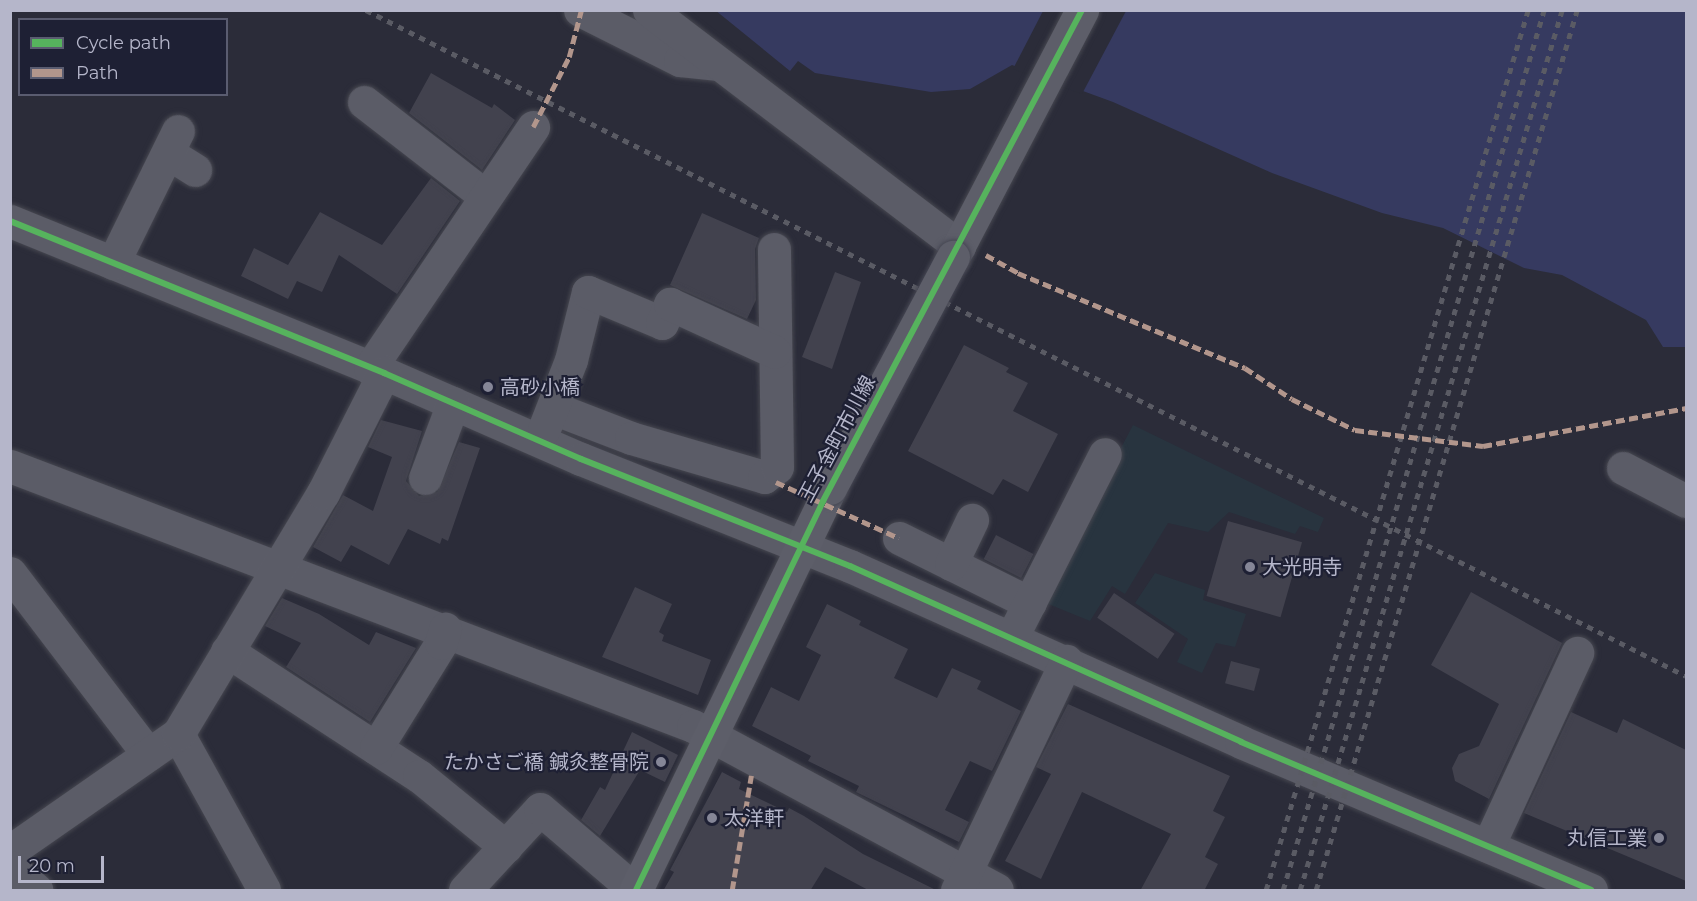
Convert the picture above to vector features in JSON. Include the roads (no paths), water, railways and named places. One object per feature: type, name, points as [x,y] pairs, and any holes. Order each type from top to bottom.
[{"type":"main road","name":"王子金町市川線","points":[[636,891],[830,488],[1082,10]]},
{"type":"street","points":[[580,10],[680,60],[725,65]]},
{"type":"street","points":[[649,10],[960,244]]},
{"type":"street","points":[[364,102],[485,196]]},
{"type":"street","points":[[10,851],[178,734],[323,493],[377,370],[485,196],[532,127]]},
{"type":"street","points":[[113,263],[173,142],[195,170]]},
{"type":"street","points":[[10,221],[377,370],[538,441],[801,546],[1066,661],[1241,742],[1591,891]]},
{"type":"street","points":[[553,408],[631,438],[764,477],[777,467],[774,249]]},
{"type":"street","points":[[538,441],[571,360],[588,292],[662,323],[670,304],[775,352]]},
{"type":"street","points":[[425,478],[453,403]]},
{"type":"street","points":[[1012,637],[1105,454]]},
{"type":"street","points":[[10,466],[445,629],[712,736],[961,882],[997,891]]},
{"type":"street","points":[[1623,468],[1686,501]]},
{"type":"street","points":[[951,564],[972,520]]},
{"type":"street","points":[[900,538],[1030,603]]},
{"type":"street","points":[[10,573],[148,754]]},
{"type":"street","points":[[376,748],[441,643],[445,629]]},
{"type":"street","points":[[227,651],[419,776],[506,848]]},
{"type":"street","points":[[1488,846],[1577,653]]},
{"type":"street","points":[[961,882],[1066,661]]},
{"type":"street","points":[[178,734],[264,891]]},
{"type":"street","points":[[465,891],[540,809],[636,891]]},
{"type":"street","points":[[10,867],[36,891]]},
{"type":"water","points":[[715,10],[1686,11],[1686,347],[1663,347],[1646,320],[1562,275],[1524,268],[1443,228],[1382,213],[1272,173],[1113,102],[1012,65],[970,89],[931,92],[815,73],[798,61],[790,71]]},
{"type":"railway","points":[[366,10],[1686,676]]},
{"type":"railway","points":[[1266,890],[1528,10]]},
{"type":"railway","points":[[1283,890],[1544,10]]},
{"type":"railway","points":[[1300,890],[1562,10]]},
{"type":"railway","points":[[1316,890],[1577,10]]},
{"type":"place","name":"高砂小橋","points":[[488,387]]},
{"type":"place","name":"大光明寺","points":[[1250,567]]},
{"type":"place","name":"たかさご橋 鍼灸整骨院","points":[[661,762]]},
{"type":"place","name":"太洋軒","points":[[712,818]]},
{"type":"place","name":"丸信工業","points":[[1659,838]]}]
